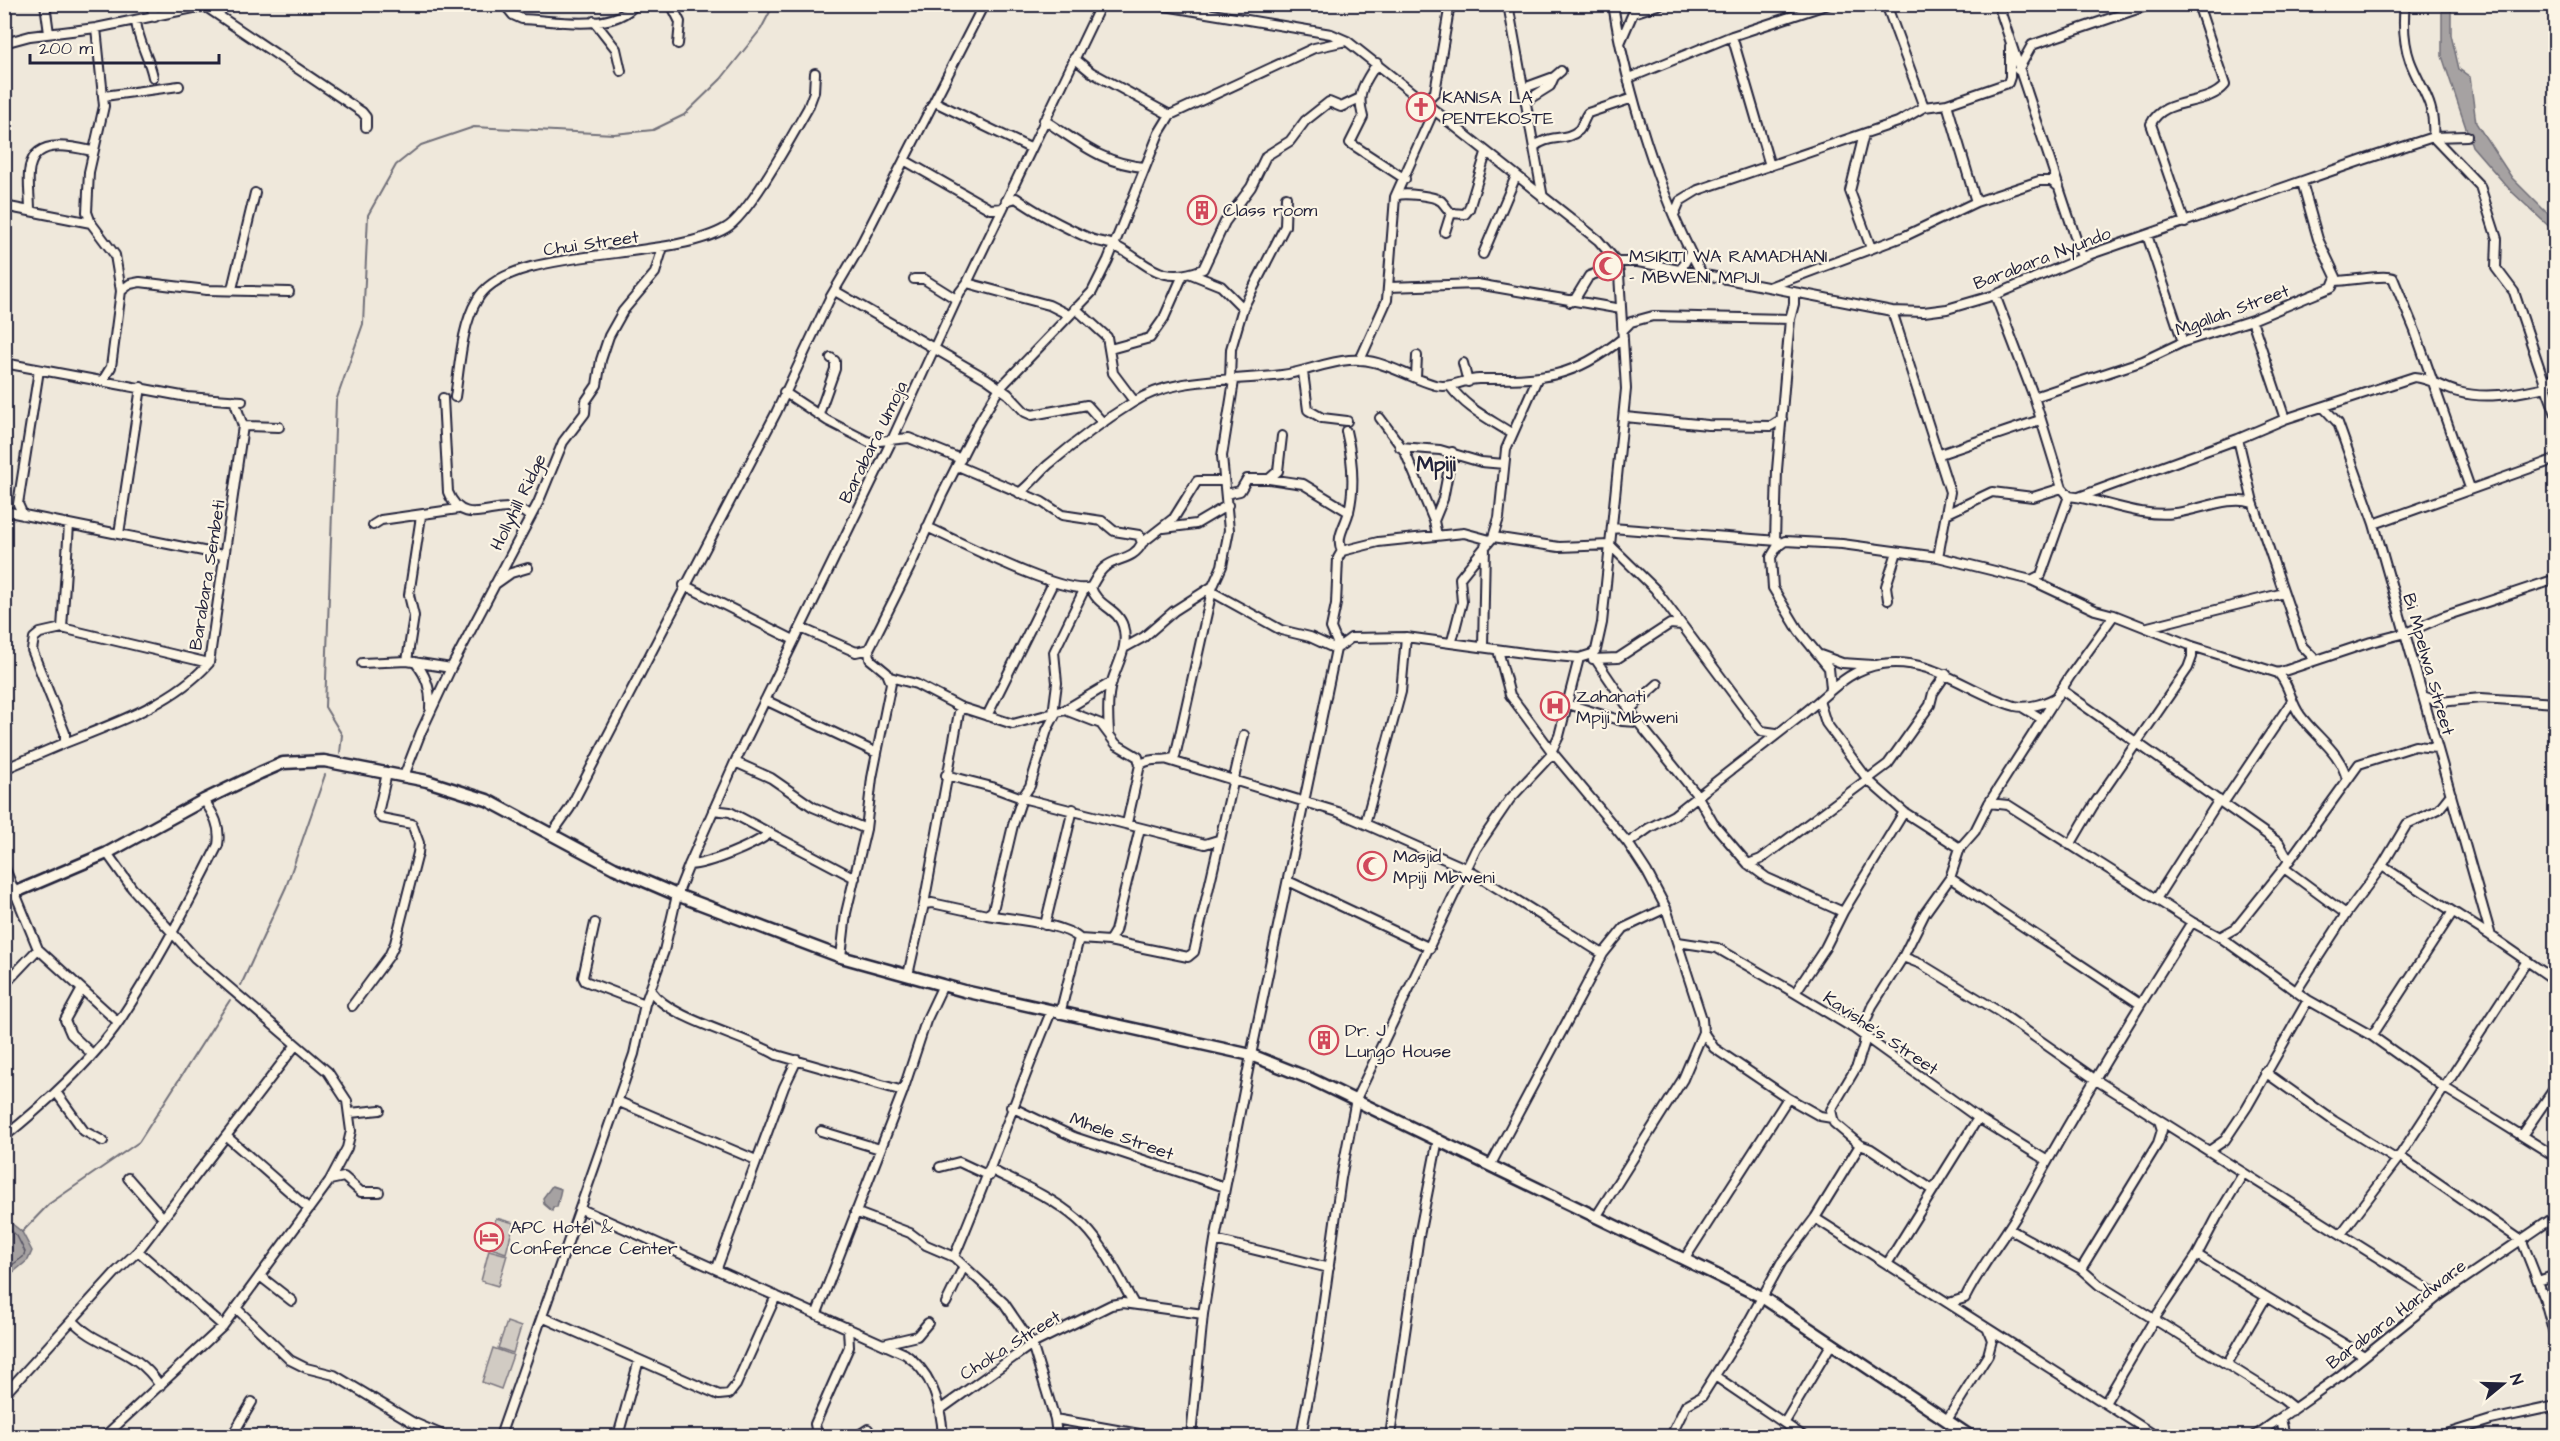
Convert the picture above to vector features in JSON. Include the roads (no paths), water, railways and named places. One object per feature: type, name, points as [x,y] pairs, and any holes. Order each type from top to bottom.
[{"type":"street","points":[[45,4],[49,33]]},
{"type":"street","points":[[150,4],[155,17]]},
{"type":"street","points":[[504,4],[513,15],[522,19],[594,21],[615,18],[636,4]]},
{"type":"street","points":[[671,4],[680,22],[678,44]]},
{"type":"street","points":[[550,835],[570,808],[984,4]]},
{"type":"street","points":[[1153,4],[1331,34],[1347,41],[1598,240],[1617,264],[1626,390],[1625,417],[1602,623],[1596,650],[1589,657],[1568,704],[1552,752],[1510,799],[1465,868],[1449,909],[1356,1099],[1301,1437]]},
{"type":"street","points":[[1425,102],[1435,92],[1450,4]]},
{"type":"street","points":[[1508,4],[1543,198]]},
{"type":"street","points":[[1613,4],[1619,45],[1634,98],[1674,215],[1690,253],[1702,274]]},
{"type":"street","points":[[1619,45],[1633,14],[1661,4]]},
{"type":"street","points":[[1629,78],[1732,36],[1829,4]]},
{"type":"street","points":[[1886,4],[1924,107]]},
{"type":"street","points":[[1998,4],[2010,46],[2082,257]]},
{"type":"street","points":[[2018,70],[2032,45],[2152,4]]},
{"type":"street","points":[[2185,223],[2151,124],[2161,110],[2214,93],[2225,85],[2198,4]]},
{"type":"street","points":[[2404,4],[2409,58],[2435,118],[2433,137],[2480,186],[2497,238],[2496,268],[2514,292],[2556,414]]},
{"type":"street","name":"Barabara Umoja","points":[[500,1437],[634,1054],[645,1004],[664,951],[677,895],[689,865],[735,762],[1099,5]]},
{"type":"street","points":[[4,43],[30,36],[96,28],[209,6],[362,112],[366,117],[366,128]]},
{"type":"street","points":[[136,21],[141,48],[150,64],[153,77]]},
{"type":"street","points":[[594,21],[616,49],[621,71]]},
{"type":"street","points":[[96,28],[104,96],[101,123],[92,151],[87,212],[91,223],[115,255],[121,291],[111,367],[103,380]]},
{"type":"street","points":[[1732,36],[1770,166]]},
{"type":"street","points":[[866,652],[976,426],[999,389],[1092,292],[1159,133],[1170,115],[1314,48],[1347,41]]},
{"type":"street","points":[[1674,215],[1686,196],[1898,122],[1924,107],[1947,104],[2008,83],[2010,46]]},
{"type":"street","points":[[1074,58],[1091,72],[1170,115]]},
{"type":"street","points":[[1377,63],[1364,83],[1358,99],[1363,117],[1350,143],[1405,179]]},
{"type":"street","name":"Chui Street","points":[[455,398],[468,320],[480,295],[502,275],[529,267],[663,247],[707,237],[727,228],[751,200],[808,108],[814,92],[815,73]]},
{"type":"street","points":[[1524,88],[1558,74],[1550,86],[1526,101]]},
{"type":"street","points":[[104,96],[179,86]]},
{"type":"street","points":[[1534,147],[1546,138],[1572,135],[1581,128],[1588,113],[1634,98]]},
{"type":"street","points":[[1110,350],[1150,338],[1164,318],[1187,275],[1203,269],[1225,222],[1251,187],[1266,156],[1290,141],[1305,121],[1324,104],[1329,102],[1341,107],[1358,99]]},
{"type":"street","points":[[935,102],[1030,148]]},
{"type":"street","points":[[1947,104],[1976,202]]},
{"type":"street","points":[[1360,360],[1383,316],[1389,287],[1395,197],[1405,179],[1429,116],[1434,110]]},
{"type":"street","points":[[1044,120],[1107,160],[1123,165],[1145,167]]},
{"type":"street","points":[[1864,134],[1850,191],[1871,248]]},
{"type":"street","name":"Barabara Nyundo","points":[[1617,264],[1638,262],[1892,311],[1924,312],[1947,309],[1995,295],[2082,257],[2433,137],[2467,136]]},
{"type":"street","points":[[30,211],[29,172],[34,157],[41,150],[61,144],[92,151]]},
{"type":"street","points":[[1395,197],[1401,194],[1434,198],[1439,200],[1451,213],[1465,214],[1469,209],[1486,153]]},
{"type":"street","points":[[904,160],[990,209],[1016,198]]},
{"type":"street","points":[[1483,254],[1516,176]]},
{"type":"street","points":[[1769,287],[1905,236],[1976,202],[2042,180],[2051,181],[2059,187]]},
{"type":"street","points":[[2302,182],[2318,239],[2336,281],[2360,281],[2384,276],[2393,278],[2415,331],[2470,488]]},
{"type":"street","points":[[1012,188],[1016,198],[1056,223],[1113,245],[1151,269],[1187,275],[1221,286],[1243,308]]},
{"type":"street","points":[[232,290],[255,192]]},
{"type":"street","points":[[1168,760],[1175,757],[1180,746],[1185,706],[1213,589],[1222,566],[1229,530],[1228,505],[1222,481],[1222,456],[1232,381],[1232,349],[1243,308],[1285,226],[1286,197]]},
{"type":"street","points":[[4,206],[91,223]]},
{"type":"street","points":[[1445,232],[1451,213]]},
{"type":"street","points":[[2147,235],[2183,342]]},
{"type":"street","name":"Hollyhill Ridge","points":[[404,776],[451,668],[529,516],[538,503],[563,442],[585,413],[586,401],[597,385],[601,360],[609,336],[623,311],[655,273],[663,247]]},
{"type":"street","points":[[1680,271],[1690,253]]},
{"type":"street","points":[[1570,302],[1575,299],[1589,276],[1617,264]]},
{"type":"street","points":[[914,279],[924,279],[956,299]]},
{"type":"street","name":"Mgallah Street","points":[[2034,397],[2143,361],[2183,342],[2252,320],[2328,290],[2336,281]]},
{"type":"street","points":[[121,291],[130,284],[140,282],[207,290],[289,292]]},
{"type":"street","points":[[967,283],[1049,305],[1069,315]]},
{"type":"street","points":[[1389,287],[1477,284],[1570,302],[1621,309]]},
{"type":"street","points":[[835,291],[999,389],[1025,412],[1032,415],[1087,405],[1103,423]]},
{"type":"street","points":[[1775,541],[1781,432],[1794,292]]},
{"type":"street","points":[[1995,295],[2034,397],[2062,488],[2073,497],[2159,514],[2238,500],[2253,503]]},
{"type":"street","points":[[1075,308],[1104,333],[1110,350],[1113,373],[1134,401]]},
{"type":"street","points":[[1892,311],[1940,454],[1950,492],[1948,513],[1938,557]]},
{"type":"street","points":[[1018,493],[1048,465],[1134,401],[1196,381],[1232,381],[1304,372],[1342,362],[1360,360],[1387,366],[1436,385],[1450,386],[1478,379],[1495,381],[1537,379],[1576,369],[1622,334],[1631,322],[1653,316],[1790,319]]},
{"type":"street","points":[[2252,320],[2285,419]]},
{"type":"street","points":[[1416,377],[1417,356]]},
{"type":"street","points":[[819,414],[836,369],[835,361],[831,358]]},
{"type":"street","name":"Barabara Sembeti","points":[[4,363],[187,397],[238,400],[243,426],[209,663],[196,678],[161,699],[105,727],[4,769]]},
{"type":"street","points":[[1463,363],[1468,382]]},
{"type":"street","points":[[23,515],[18,504],[39,370]]},
{"type":"street","points":[[1304,372],[1308,410],[1322,418],[1347,421]]},
{"type":"street","points":[[2546,387],[2547,382],[2556,376]]},
{"type":"street","points":[[2043,586],[2042,575],[2073,497],[2238,440],[2285,419],[2414,377],[2430,379],[2446,389],[2487,396],[2507,396],[2546,387]]},
{"type":"street","points":[[1452,641],[1462,602],[1460,579],[1472,567],[1490,541],[1499,518],[1504,464],[1511,433],[1537,379]]},
{"type":"street","points":[[1450,386],[1460,400],[1477,414],[1511,433]]},
{"type":"street","points":[[119,534],[141,387]]},
{"type":"street","points":[[784,392],[869,442],[909,438],[1018,493],[1042,502],[1062,515],[1102,521],[1114,531],[1140,539],[1164,528],[1174,518],[1197,481],[1222,481]]},
{"type":"street","points":[[443,398],[448,492],[458,509]]},
{"type":"street","name":"Bi Mpelwa Street","points":[[2324,408],[2338,423],[2374,524],[2491,936]]},
{"type":"street","points":[[1625,417],[1708,424],[1771,426],[1781,432]]},
{"type":"street","points":[[1380,418],[1401,447],[1434,521],[1437,536]]},
{"type":"street","points":[[1771,426],[1782,419]]},
{"type":"street","points":[[1940,454],[2040,420]]},
{"type":"street","points":[[243,426],[279,427]]},
{"type":"street","points":[[1191,1436],[1203,1314],[1215,1240],[1251,1054],[1338,648],[1331,628],[1336,604],[1338,558],[1342,551],[1339,539],[1349,512],[1351,451],[1346,431]]},
{"type":"street","points":[[1269,479],[1279,466],[1282,436]]},
{"type":"street","points":[[2238,440],[2253,503],[2302,646],[2316,660]]},
{"type":"street","points":[[1401,447],[1452,452],[1481,462],[1504,464]]},
{"type":"street","points":[[1434,521],[1443,499],[1452,452]]},
{"type":"street","points":[[2374,524],[2556,459]]},
{"type":"street","points":[[1226,494],[1240,491],[1247,479],[1269,479],[1303,484],[1349,512]]},
{"type":"street","points":[[1948,513],[1992,492],[2032,497],[2062,488]]},
{"type":"street","points":[[1164,528],[1196,524],[1228,505]]},
{"type":"street","points":[[373,525],[381,520],[458,509],[478,512],[514,507],[529,516]]},
{"type":"street","points":[[4,512],[224,555]]},
{"type":"street","points":[[411,662],[414,616],[409,595],[421,516]]},
{"type":"street","points":[[62,628],[69,525]]},
{"type":"street","points":[[927,527],[1053,583],[1087,589],[1098,602],[1121,620],[1124,629],[1124,648],[1118,672],[1112,682],[1109,732]]},
{"type":"street","points":[[1612,528],[1758,541],[1842,544],[1938,557],[2031,580],[2072,601],[2148,627],[2192,646],[2278,673],[2406,633],[2442,617],[2556,579]]},
{"type":"street","points":[[1342,551],[1378,542],[1464,533],[1490,541],[1559,547],[1610,545],[1655,589],[1762,732],[1763,744]]},
{"type":"street","points":[[987,915],[993,910],[996,901],[1008,842],[1022,798],[1030,786],[1047,730],[1055,713],[1057,683],[1054,652],[1087,589],[1105,567],[1132,556],[1140,539]]},
{"type":"street","points":[[1483,647],[1490,541]]},
{"type":"street","points":[[1758,541],[1771,557]]},
{"type":"street","points":[[1785,541],[1776,547],[1771,557],[1771,578],[1777,597],[1830,671],[1831,688]]},
{"type":"street","points":[[1888,600],[1886,586],[1897,552]]},
{"type":"street","points":[[494,585],[511,573],[528,568]]},
{"type":"street","points":[[2031,580],[2042,575]]},
{"type":"street","points":[[987,716],[1053,583]]},
{"type":"street","points":[[684,585],[794,640]]},
{"type":"street","points":[[1213,589],[1281,630],[1310,637],[1338,648]]},
{"type":"street","points":[[1124,648],[1213,589]]},
{"type":"street","points":[[2148,627],[2284,593]]},
{"type":"street","points":[[1338,648],[1351,638],[1406,637],[1452,641],[1498,650],[1618,658],[1670,624],[1674,615]]},
{"type":"street","points":[[1934,1190],[1871,1149],[1860,1145],[1834,1123],[1831,1110],[1857,1066],[1864,1044],[1865,1023],[1872,1006],[1903,957],[1921,920],[1950,878],[1960,848],[1978,825],[1989,803],[2044,716],[2114,615]]},
{"type":"street","points":[[1670,624],[1682,625]]},
{"type":"street","points":[[65,743],[65,734],[32,650],[36,636],[62,628],[209,663]]},
{"type":"street","points":[[801,628],[840,646],[866,652],[890,677],[916,684],[960,706],[1013,724],[1065,710],[1112,682]]},
{"type":"street","points":[[1365,824],[1401,692],[1406,637]]},
{"type":"street","points":[[2070,845],[2092,806],[2188,668],[2192,657],[2192,646]]},
{"type":"street","points":[[1498,650],[1510,695],[1552,752],[1628,843],[1666,908],[1703,1032],[1714,1048],[1788,1098],[1820,1116],[1832,1118]]},
{"type":"street","points":[[1819,654],[1842,663],[1876,665],[1893,663],[1946,674],[2022,707],[2038,718],[2043,719],[2044,716]]},
{"type":"street","points":[[1589,657],[1696,795],[1713,823],[1748,864],[1767,878],[1843,912]]},
{"type":"street","points":[[411,662],[424,673],[430,688],[430,713]]},
{"type":"street","points":[[362,663],[411,662],[451,668]]},
{"type":"street","points":[[1628,843],[1649,828],[1674,815],[1696,795],[1806,712],[1846,677],[1876,665]]},
{"type":"street","points":[[1830,671],[1846,677]]},
{"type":"street","points":[[2278,673],[2288,687],[2300,716],[2339,759],[2347,780]]},
{"type":"street","points":[[1748,864],[1761,859],[1869,781],[1888,764],[1930,705],[1933,693],[1946,674]]},
{"type":"street","points":[[841,957],[846,913],[866,829],[890,677]]},
{"type":"street","points":[[1629,710],[1658,684]]},
{"type":"street","points":[[2022,707],[2051,701],[2060,693]]},
{"type":"street","points":[[2060,693],[2137,741],[2222,801],[2279,843],[2289,861]]},
{"type":"street","points":[[2423,696],[2440,702],[2481,698],[2556,703]]},
{"type":"street","points":[[765,700],[877,753]]},
{"type":"street","points":[[1819,701],[1821,714],[1869,781],[1904,812],[1960,848]]},
{"type":"street","points":[[2157,899],[2292,701]]},
{"type":"street","points":[[1568,704],[1622,722],[1638,722]]},
{"type":"street","points":[[908,975],[924,904],[960,706]]},
{"type":"street","points":[[1065,710],[1101,724],[1116,744],[1136,754],[1140,765],[1126,823]]},
{"type":"street","points":[[1806,712],[1821,714]]},
{"type":"street","points":[[1762,732],[1776,733]]},
{"type":"street","points":[[924,904],[932,903],[1045,925],[1076,935],[1080,939],[1108,941],[1188,957],[1194,952],[1232,779],[1244,735]]},
{"type":"street","points":[[2220,938],[2236,928],[2362,763],[2415,746],[2437,748]]},
{"type":"street","points":[[1140,765],[1150,759],[1168,760],[1306,801],[1365,824],[1465,868],[1603,954]]},
{"type":"street","points":[[9,895],[107,853],[204,800],[268,770],[296,761],[324,761],[444,785],[487,800],[614,868],[677,895],[841,957],[1056,1013],[1251,1054],[1356,1099],[1762,1297],[1970,1437]]},
{"type":"street","points":[[735,762],[771,778],[813,807],[866,829]]},
{"type":"street","points":[[352,1006],[389,956],[418,853],[419,843],[412,824],[381,818],[378,813],[387,773]]},
{"type":"street","points":[[946,775],[992,787],[1022,798],[1205,844],[1218,840]]},
{"type":"street","points":[[2297,990],[2346,914],[2382,866],[2407,824],[2439,809],[2451,794]]},
{"type":"street","points":[[4,1137],[56,1092],[118,1022],[173,933],[218,845],[220,833],[216,818],[204,800]]},
{"type":"street","points":[[1989,803],[2008,805],[2220,938],[2297,990],[2308,1000],[2372,1036],[2445,1088],[2556,1156]]},
{"type":"street","points":[[1045,925],[1073,809]]},
{"type":"street","points":[[713,810],[730,812],[855,878]]},
{"type":"street","points":[[1795,993],[1825,948],[1843,912],[1904,812]]},
{"type":"street","points":[[1108,941],[1115,931],[1140,828]]},
{"type":"street","points":[[689,865],[718,859],[726,853],[747,847],[769,834]]},
{"type":"street","points":[[1205,844],[1215,854]]},
{"type":"street","points":[[105,1437],[223,1326],[330,1180],[347,1148],[351,1131],[350,1113],[339,1086],[328,1072],[204,966],[132,888],[107,853]]},
{"type":"street","points":[[4,866],[9,895],[38,950],[118,1022]]},
{"type":"street","points":[[2382,866],[2556,981]]},
{"type":"street","points":[[2284,868],[2346,914]]},
{"type":"street","points":[[1950,878],[2140,1004]]},
{"type":"street","points":[[1288,881],[1430,948]]},
{"type":"street","points":[[1490,1166],[1603,954],[1623,928],[1666,908]]},
{"type":"street","points":[[2372,1036],[2452,913]]},
{"type":"street","points":[[1968,1316],[1965,1298],[1978,1272],[2009,1229],[2046,1160],[2192,922]]},
{"type":"street","points":[[595,923],[583,977],[585,981],[645,1004]]},
{"type":"street","points":[[954,1257],[990,1173],[1011,1107],[1056,1013],[1080,939]]},
{"type":"street","name":"Kavishe’s Street","points":[[1678,942],[1717,948],[1795,993],[1853,1028],[1978,1118],[2046,1160]]},
{"type":"street","points":[[1683,960],[1693,944]]},
{"type":"street","points":[[4,985],[38,950]]},
{"type":"street","points":[[1903,957],[1920,964],[1998,1011],[2096,1080],[2439,1296]]},
{"type":"street","points":[[2341,1234],[2398,1158],[2527,961]]},
{"type":"street","points":[[817,1312],[903,1091],[926,1022],[943,985]]},
{"type":"street","points":[[82,989],[65,1020],[71,1034],[91,1053]]},
{"type":"street","points":[[651,991],[658,1000],[673,1010],[761,1045],[777,1054],[903,1091]]},
{"type":"street","points":[[2209,1151],[2225,1140],[2247,1107],[2308,1000]]},
{"type":"street","points":[[1853,1028],[1865,1023]]},
{"type":"street","points":[[1596,1217],[1663,1111],[1697,1051],[1703,1032]]},
{"type":"street","points":[[4,1395],[138,1251],[295,1046]]},
{"type":"street","points":[[1697,1051],[1714,1048]]},
{"type":"street","points":[[717,1268],[756,1160],[797,1060]]},
{"type":"street","points":[[2265,1072],[2334,1122],[2398,1158],[2522,1241],[2538,1281],[2556,1341]]},
{"type":"street","points":[[2523,1134],[2556,1086]]},
{"type":"street","points":[[56,1092],[84,1131],[103,1141]]},
{"type":"street","points":[[1684,1260],[1788,1098]]},
{"type":"street","points":[[618,1101],[756,1160]]},
{"type":"street","name":"Mhele Street","points":[[1011,1107],[1074,1137],[1225,1187]]},
{"type":"street","points":[[350,1113],[380,1110]]},
{"type":"street","points":[[1887,1264],[1978,1118]]},
{"type":"street","points":[[2159,1120],[2162,1136]]},
{"type":"street","points":[[821,1131],[880,1149]]},
{"type":"street","points":[[2081,1269],[2162,1136],[2177,1131]]},
{"type":"street","points":[[226,1136],[308,1208]]},
{"type":"street","points":[[1390,1437],[1419,1236],[1438,1139]]},
{"type":"street","points":[[2225,1140],[2226,1162]]},
{"type":"street","points":[[1671,1437],[1686,1405],[1702,1396],[1781,1263],[1815,1218],[1860,1145]]},
{"type":"street","points":[[940,1167],[959,1162],[990,1173],[1033,1190],[1076,1218],[1103,1250],[1134,1304]]},
{"type":"street","points":[[2105,1403],[2155,1318],[2198,1255],[2217,1217],[2243,1174]]},
{"type":"street","points":[[330,1180],[344,1177],[361,1192],[379,1192]]},
{"type":"street","points":[[128,1178],[163,1218]]},
{"type":"street","points":[[581,1209],[692,1260],[717,1268],[776,1296],[817,1312],[914,1359],[930,1384],[941,1409],[943,1437]]},
{"type":"street","points":[[855,1212],[910,1233],[926,1245],[954,1257],[1004,1303],[1032,1344],[1055,1419],[1057,1437]]},
{"type":"street","points":[[1815,1218],[2156,1437]]},
{"type":"street","name":"Barabara Hardware","points":[[2255,1437],[2364,1356],[2439,1296],[2554,1220]]},
{"type":"street","points":[[2009,1229],[2081,1269],[2098,1285],[2155,1318],[2288,1403],[2291,1411]]},
{"type":"street","points":[[1215,1240],[1329,1268]]},
{"type":"street","points":[[138,1251],[223,1326]]},
{"type":"street","points":[[2198,1255],[2364,1356]]},
{"type":"street","points":[[946,1303],[964,1266]]},
{"type":"street","points":[[2538,1281],[2556,1275]]},
{"type":"street","points":[[260,1276],[292,1301]]},
{"type":"street","points":[[542,1317],[719,1395],[729,1394],[736,1385],[776,1296]]},
{"type":"street","points":[[2227,1364],[2266,1297]]},
{"type":"street","points":[[1949,1304],[1965,1298]]},
{"type":"street","name":"Choka Street","points":[[941,1409],[1032,1344],[1111,1305],[1134,1304],[1203,1314]]},
{"type":"street","points":[[236,1308],[290,1360],[306,1368],[334,1375],[412,1422],[445,1437]]},
{"type":"street","points":[[72,1320],[88,1334],[128,1354],[153,1375],[160,1386]]},
{"type":"street","points":[[883,1344],[917,1336],[928,1323]]},
{"type":"street","points":[[820,1437],[815,1424],[849,1347],[849,1328]]},
{"type":"street","points":[[1947,1420],[1988,1355],[1992,1340],[1988,1329]]},
{"type":"street","points":[[1785,1422],[1832,1343]]},
{"type":"street","points":[[1988,1355],[2002,1345],[2011,1344]]},
{"type":"street","points":[[618,1437],[639,1360]]},
{"type":"street","points":[[1715,1376],[1785,1422],[1803,1437]]},
{"type":"street","points":[[232,1437],[252,1402]]},
{"type":"street","points":[[2440,1437],[2492,1420],[2556,1406]]},
{"type":"street","points":[[1055,1419],[1145,1435],[1176,1437]]},
{"type":"street","points":[[2281,1419],[2285,1437]]},
{"type":"street","points":[[857,1437],[868,1429]]},
{"type":"street","points":[[1182,1437],[1205,1437]]},
{"type":"water","points":[[2442,5],[2451,5],[2451,35],[2459,69],[2470,77],[2476,123],[2512,178],[2555,221],[2555,232],[2511,191],[2472,146],[2442,56]]},
{"type":"water","points":[[552,1186],[561,1189],[557,1207],[553,1207],[552,1211],[544,1204],[543,1198]]},
{"type":"water","points":[[5,1218],[22,1232],[32,1251],[28,1260],[5,1279]]},
{"type":"waterway","points":[[340,753],[342,735],[325,707],[336,401],[363,324],[368,215],[396,165],[421,145],[474,127],[614,134],[653,130],[684,115],[721,79],[761,29],[774,4]]},
{"type":"waterway","points":[[241,985],[286,887],[325,775]]},
{"type":"waterway","points":[[22,1232],[49,1204],[139,1142],[230,1000]]},
{"type":"place","name":"KANISA LA PENTEKOSTE","points":[[1421,107]]},
{"type":"place","name":"Class room","points":[[1202,210]]},
{"type":"place","name":"MSIKITI WA RAMADHANI - MBWENI MPIJI","points":[[1608,266]]},
{"type":"place","name":"Zahanati Mpiji Mbweni","points":[[1555,706]]},
{"type":"place","name":"Masjid Mpiji Mbweni","points":[[1372,866]]},
{"type":"place","name":"Dr. J Lungo House","points":[[1324,1040]]},
{"type":"place","name":"APC Hotel & Conference Center","points":[[489,1237]]},
{"type":"district","name":"Mpiji","points":[[1436,464]]}]
